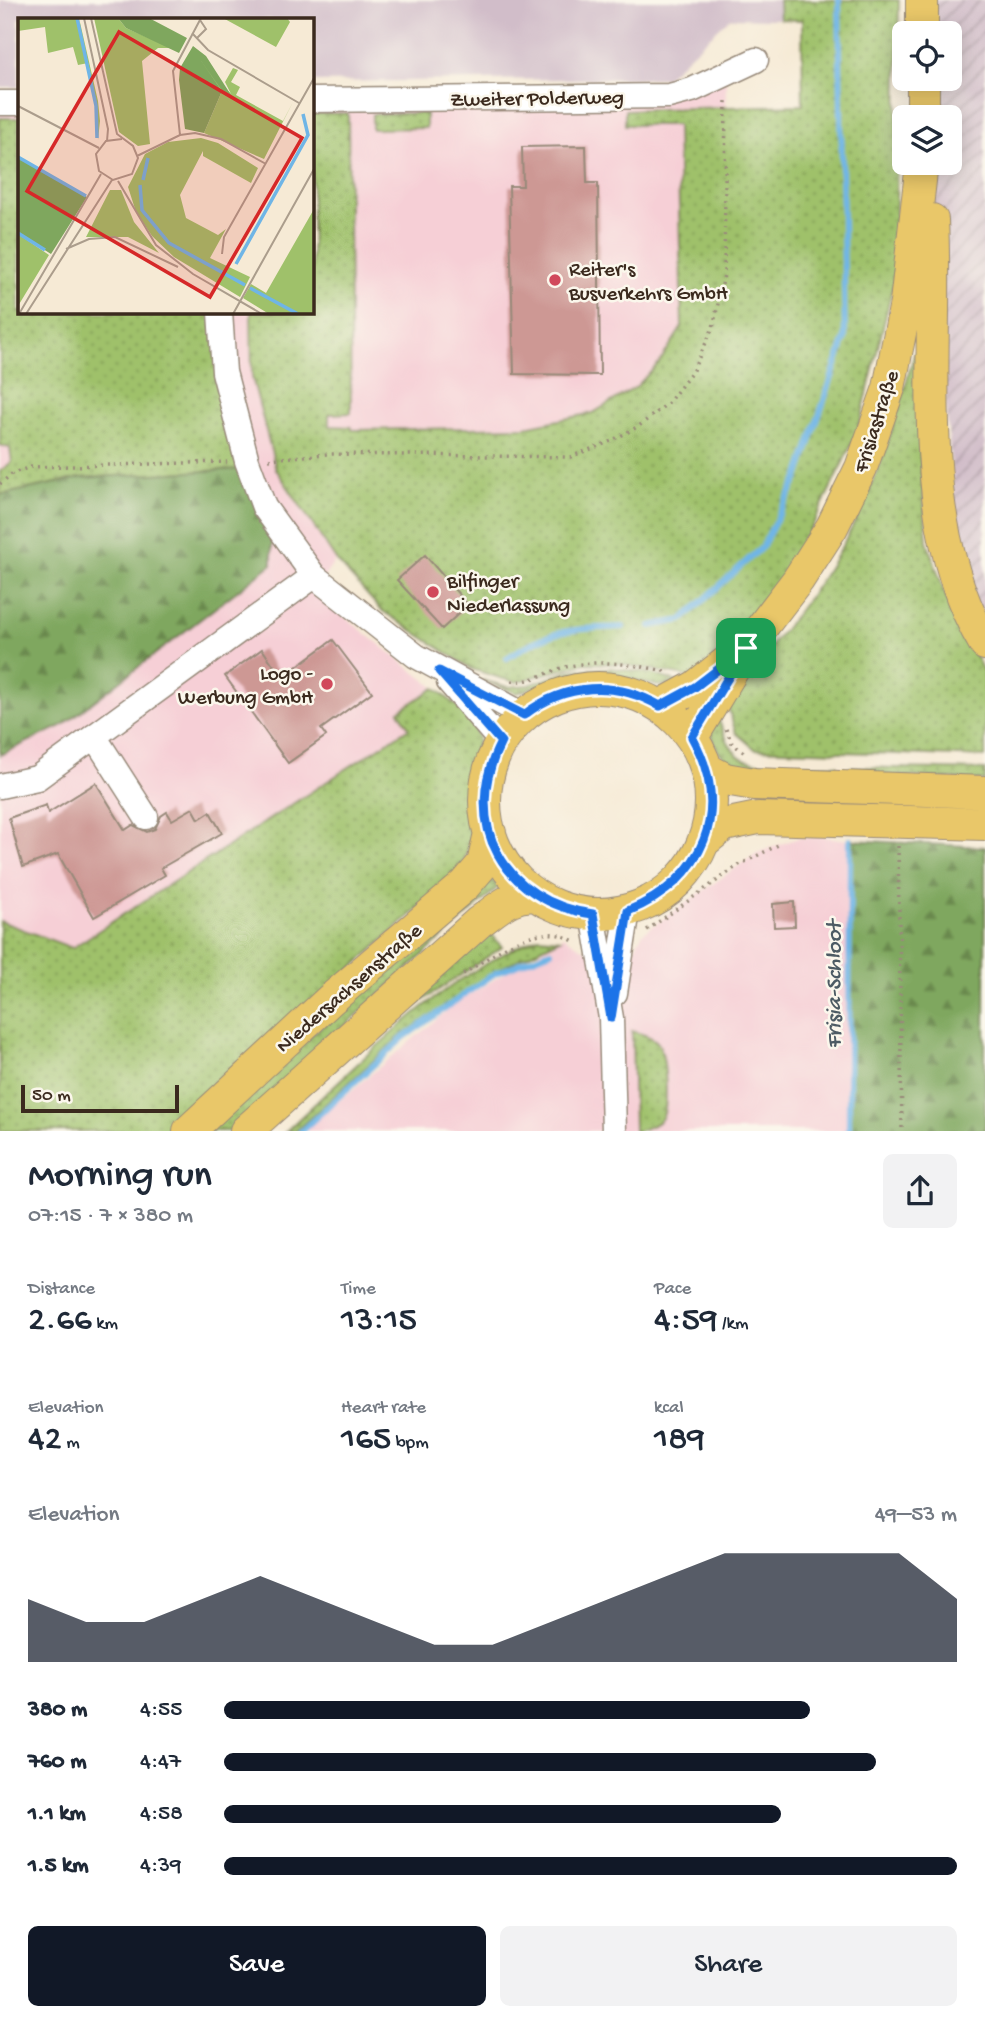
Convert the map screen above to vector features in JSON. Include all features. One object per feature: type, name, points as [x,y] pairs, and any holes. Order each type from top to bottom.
[{"type":"main road","points":[[922,0],[922,21]]},
{"type":"main road","name":"Frisiastraße","points":[[692,737],[746,648],[798,580],[832,527],[861,468],[892,376],[906,303],[922,175]]},
{"type":"main road","points":[[926,175],[932,222],[939,500],[956,583],[985,644]]},
{"type":"main road","name":"Frisiastraße","points":[[660,706],[695,687],[746,648]]},
{"type":"main road","name":"Niedersachsenstraße","points":[[591,688],[626,691],[660,706],[678,720],[692,737],[706,769],[711,810],[704,842],[688,870],[671,888],[628,911],[593,914],[558,907],[537,896],[517,880],[503,863],[490,833],[485,802],[486,780],[501,742],[524,715],[556,696],[591,688]]},
{"type":"main road","points":[[706,769],[725,779],[754,784],[985,792]]},
{"type":"main road","name":"Niedersachsenstraße","points":[[704,842],[724,825],[747,819],[985,824]]},
{"type":"main road","name":"Niedersachsenstraße","points":[[189,1131],[330,1000],[465,885],[483,864],[490,833]]},
{"type":"main road","name":"Niedersachsenstraße","points":[[246,1131],[478,922],[513,899],[523,895],[537,896]]},
{"type":"street","name":"Zweiter Polderweg","points":[[313,100],[669,96],[692,90],[755,60]]},
{"type":"street","points":[[0,103],[18,103]]},
{"type":"street","points":[[220,313],[224,372],[247,461],[264,507],[314,576],[439,671],[524,715]]},
{"type":"street","points":[[0,786],[37,778],[314,576]]},
{"type":"street","points":[[439,671],[501,742]]},
{"type":"street","points":[[94,736],[146,817]]},
{"type":"street","points":[[611,1018],[628,911]]},
{"type":"street","points":[[593,914],[611,1018],[614,1131]]},
{"type":"path","points":[[0,484],[13,473],[31,467],[197,465],[327,454],[570,457],[609,442],[639,426],[668,403],[691,372],[713,328],[724,275],[726,74]]},
{"type":"path","points":[[898,821],[902,1131]]},
{"type":"shaded area","points":[[0,0],[814,0],[814,20],[730,18],[665,78],[313,82],[313,18],[18,18],[18,87],[0,87]]},
{"type":"shaded area","points":[[922,0],[985,0],[985,644],[962,601],[927,175],[962,175],[962,105],[923,105],[923,91],[962,91],[962,21],[922,21]]},
{"type":"shaded area","points":[[726,74],[725,221],[668,403],[287,488],[336,560],[313,592],[435,688],[399,711],[410,728],[72,948],[0,921],[0,103],[18,103],[18,313],[313,313],[313,100],[669,96]]},
{"type":"shaded area","points":[[798,838],[850,840],[849,1131],[303,1131],[455,1004],[564,936],[585,950],[634,949],[643,933],[757,853]]},
{"type":"green space","points":[[779,0],[899,0],[899,21],[892,21],[892,91],[898,91],[897,105],[892,105],[892,175],[896,175],[895,277],[858,431],[791,570],[695,678],[621,664],[585,663],[516,682],[472,669],[381,610],[336,560],[276,469],[252,377],[251,313],[313,313],[313,114],[348,113],[351,413],[329,414],[329,426],[351,427],[352,430],[525,427],[593,413],[636,387],[659,363],[682,327],[677,125],[625,125],[625,110],[803,105],[802,20],[780,19]]},
{"type":"green space","points":[[426,113],[426,128],[372,129],[372,114]]},
{"type":"green space","points":[[0,118],[18,118],[18,313],[215,313],[243,469],[80,478],[0,495],[0,471],[12,462],[10,448],[0,445]]},
{"type":"green space","points":[[914,354],[921,355],[919,435],[927,541],[945,594],[985,675],[985,757],[755,749],[736,733],[726,701],[813,591],[851,530],[883,456]]},
{"type":"green space","points":[[243,469],[278,540],[272,545],[272,564],[62,726],[0,755],[0,495],[80,478]]},
{"type":"green space","points":[[611,668],[650,673],[680,683],[658,686],[599,672],[572,674],[517,693],[482,680],[509,687],[529,685],[570,670]]},
{"type":"green space","points":[[435,688],[462,710],[475,729],[478,739],[469,795],[471,839],[463,864],[450,880],[170,1131],[0,1131],[0,921],[72,948],[409,728],[399,711]]},
{"type":"green space","points":[[718,718],[732,748],[747,760],[786,765],[837,765],[837,772],[775,773],[743,767],[730,761],[716,748],[711,731]]},
{"type":"green space","points":[[851,767],[985,770],[985,781],[849,773]]},
{"type":"green space","points":[[850,840],[985,847],[985,1131],[849,1131]]},
{"type":"green space","points":[[493,880],[498,887],[229,1131],[208,1131],[308,1038]]},
{"type":"green space","points":[[489,931],[502,947],[388,1024]]},
{"type":"green space","points":[[539,937],[560,939],[499,969],[401,1036],[296,1131],[286,1131],[404,1022],[436,997],[503,954]]},
{"type":"green space","points":[[632,1031],[649,1036],[657,1042],[663,1056],[666,1080],[662,1118],[654,1125],[637,1131],[634,1131]]},
{"type":"building","name":"Reiter's Busverkehrs GmbH","points":[[586,146],[587,183],[598,183],[600,375],[514,374],[509,186],[523,186],[522,147]]},
{"type":"building","name":"Bilfinger Niederlassung","points":[[425,555],[468,605],[442,629],[397,580]]},
{"type":"building","points":[[333,640],[372,692],[321,729],[326,736],[288,763],[225,676],[262,649],[282,677]]},
{"type":"building","points":[[96,783],[125,830],[133,825],[147,832],[155,829],[161,816],[167,812],[172,820],[193,808],[199,819],[210,812],[222,833],[161,868],[165,875],[94,917],[58,854],[23,867],[9,818],[46,805],[48,813]]},
{"type":"building","points":[[794,902],[795,926],[774,927],[773,904]]},
{"type":"waterway","points":[[651,626],[682,620],[762,547],[798,478],[845,338],[839,0]]},
{"type":"waterway","points":[[507,658],[536,641],[562,632],[623,627]]},
{"type":"waterway","name":"Frisia-Schloot","points":[[849,1131],[850,840]]},
{"type":"waterway","points":[[301,1131],[404,1037],[495,973],[551,951]]},
{"type":"place","name":"Reiter's Busverkehrs GmbH","points":[[555,280]]},
{"type":"place","name":"Bilfinger Niederlassung","points":[[433,592]]},
{"type":"place","name":"Logo - Werbung GmbH","points":[[327,684]]},
{"type":"route","points":[[746,648],[692,737],[704,762],[711,798],[707,830],[700,851],[688,870],[671,888],[628,911],[611,1018],[593,914],[575,912],[543,900],[517,880],[503,863],[486,820],[485,802],[486,780],[501,742],[439,671],[524,715],[556,696],[584,688],[626,691],[660,706],[695,687],[746,648]]}]
